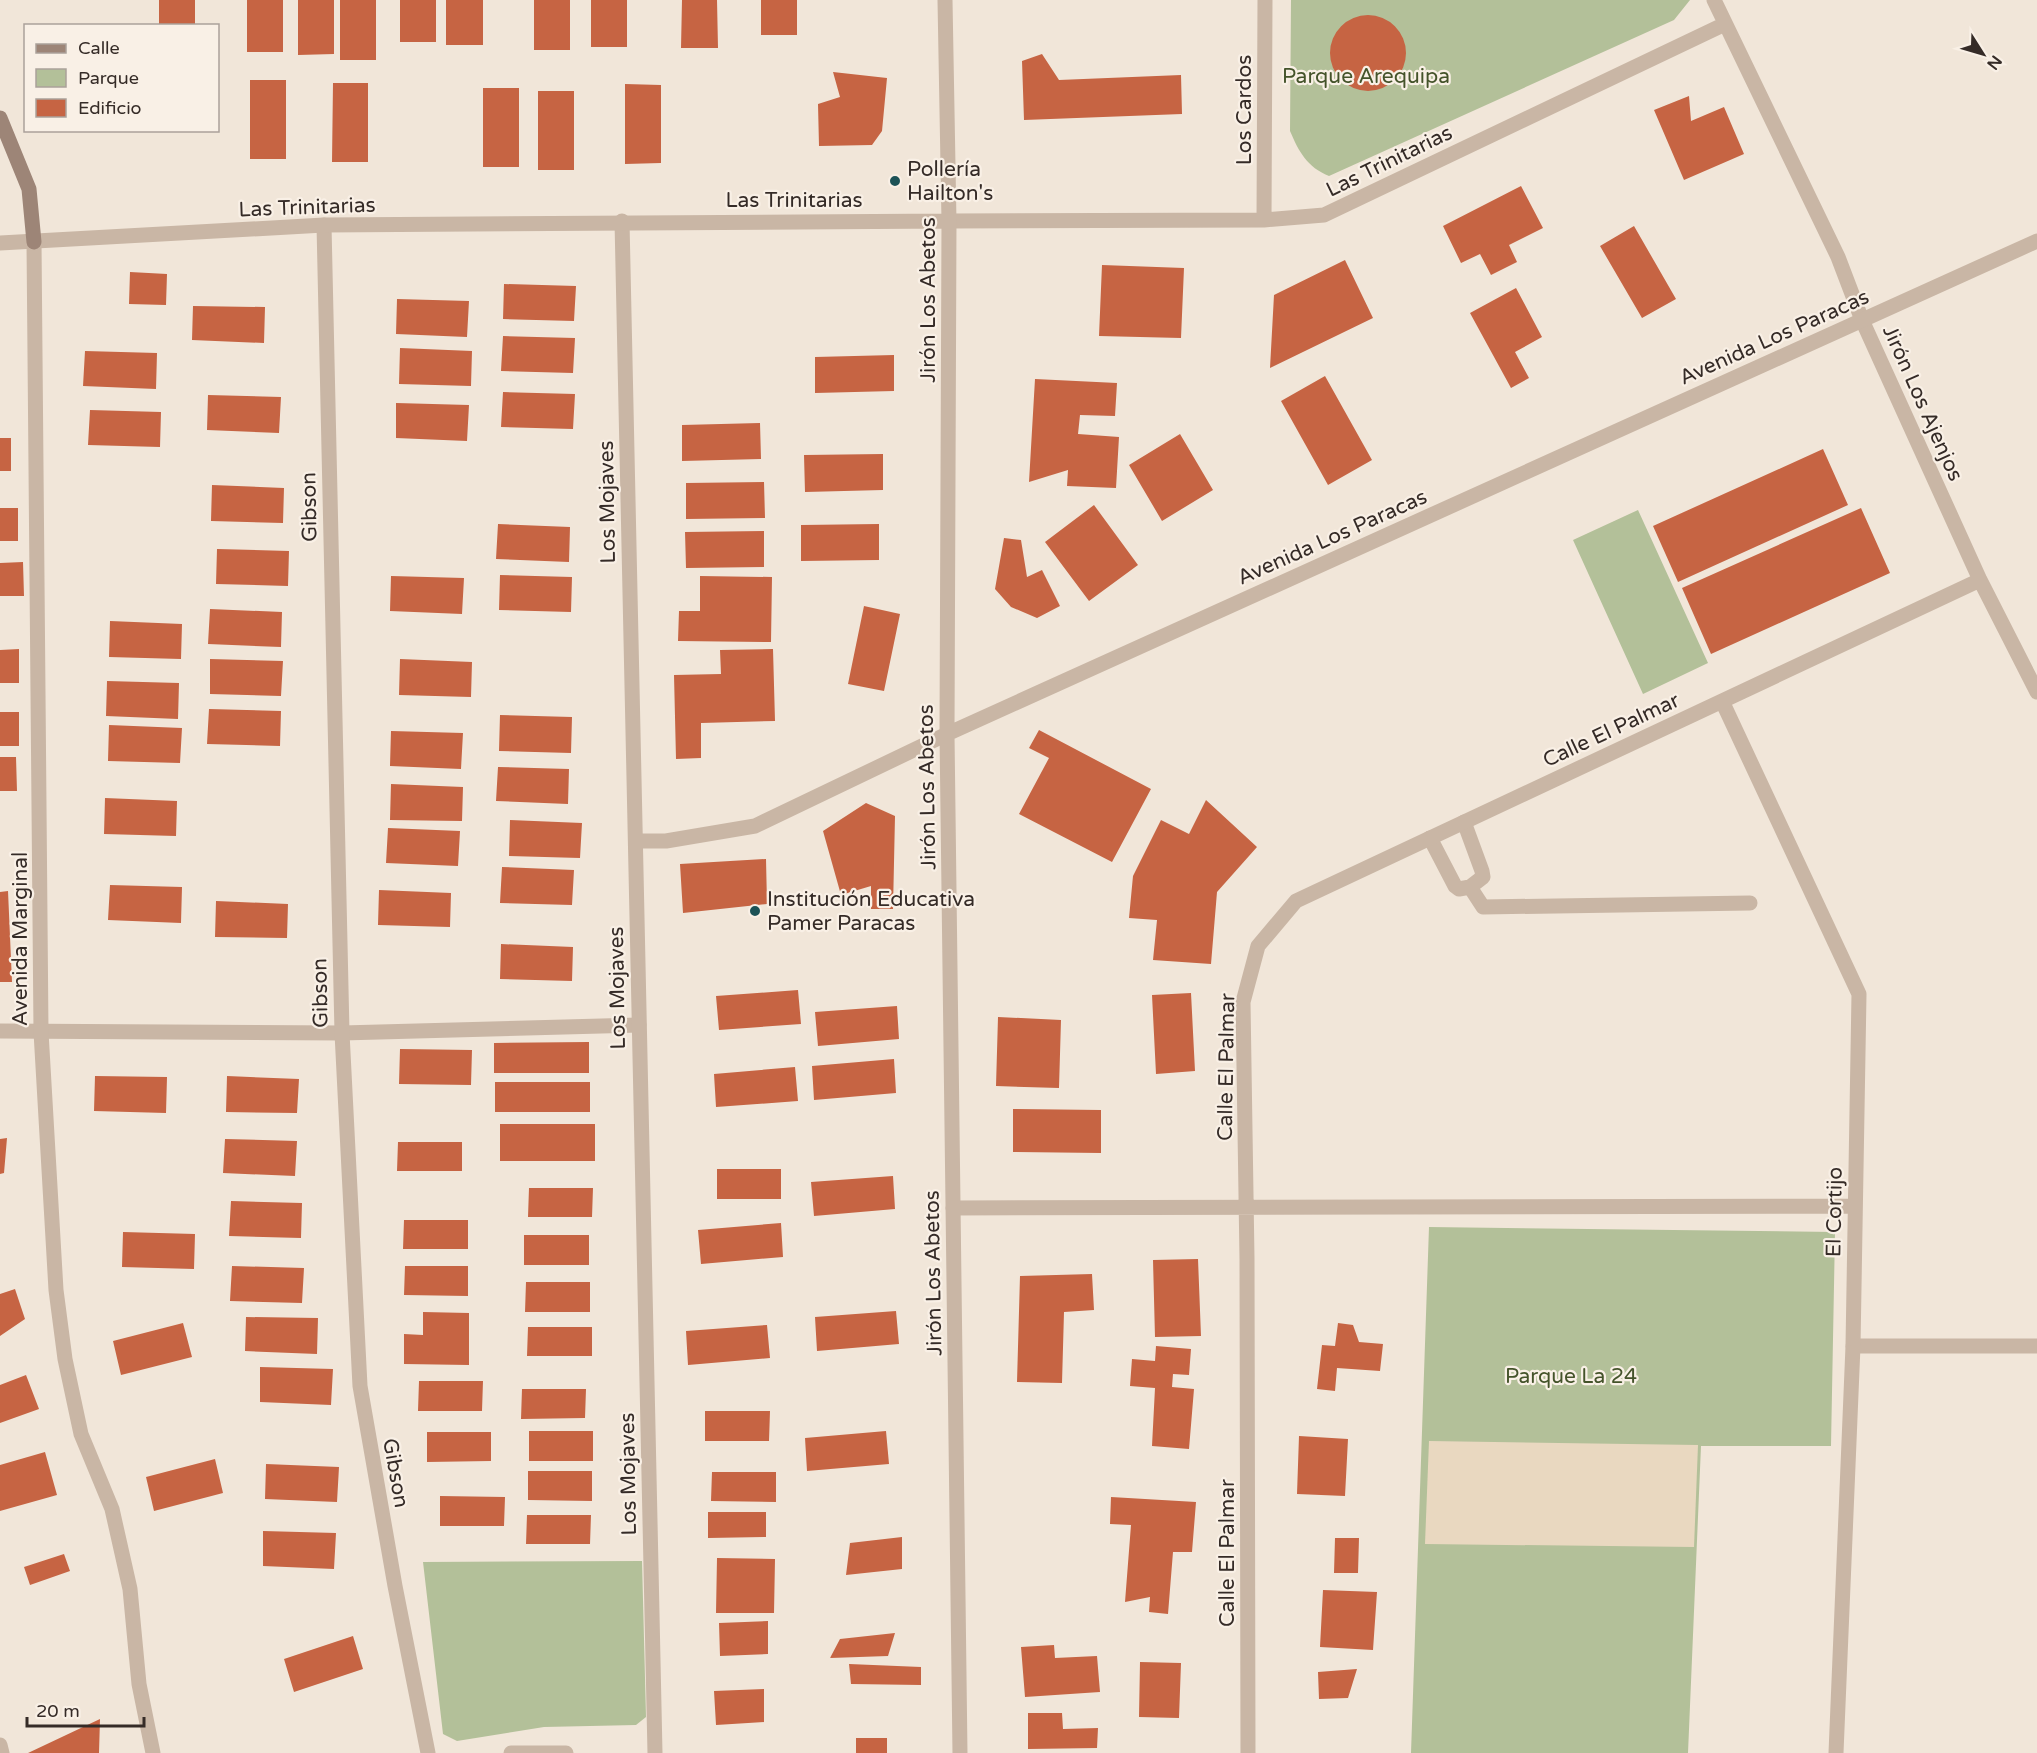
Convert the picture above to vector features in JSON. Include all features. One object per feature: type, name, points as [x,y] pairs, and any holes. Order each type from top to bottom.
[{"type":"main road","name":"Avenida Marginal","points":[[0,118],[28,189],[34,242]]},
{"type":"street","name":"Jirón Los Abetos","points":[[945,0],[949,220],[947,734],[960,1753]]},
{"type":"street","name":"Los Cardos","points":[[1264,220],[1265,0]]},
{"type":"street","name":"Jirón Los Ajenjos","points":[[1714,0],[1838,257],[1862,320],[1980,580],[2037,692]]},
{"type":"street","name":"Las Trinitarias","points":[[0,243],[324,225],[1264,220],[1324,215],[1725,24]]},
{"type":"street","name":"Los Mojaves","points":[[622,222],[655,1753]]},
{"type":"street","name":"Gibson","points":[[324,225],[342,1033],[360,1386],[395,1586],[428,1753]]},
{"type":"street","name":"Avenida Los Paracas","points":[[636,841],[666,841],[755,826],[947,734],[2037,241]]},
{"type":"street","name":"Avenida Marginal","points":[[34,242],[41,1032],[56,1290],[66,1359],[81,1434],[111,1509],[130,1588],[139,1684],[153,1753]]},
{"type":"street","name":"Calle El Palmar","points":[[1248,1753],[1243,1002],[1258,946],[1296,901],[1980,580]]},
{"type":"street","name":"El Cortijo","points":[[1722,701],[1859,994],[1853,1346],[1836,1753]]},
{"type":"street","points":[[1430,838],[1455,886],[1459,889],[1470,888],[1479,882],[1482,871],[1464,822]]},
{"type":"street","points":[[1470,888],[1483,907],[1750,903]]},
{"type":"street","points":[[0,1031],[342,1033],[639,1025]]},
{"type":"street","points":[[953,1208],[1855,1206]]},
{"type":"street","points":[[1853,1346],[2037,1346]]},
{"type":"street","points":[[0,1745],[2,1753]]},
{"type":"street","points":[[511,1753],[566,1753]]},
{"type":"green space","name":"Parque Arequipa","points":[[1291,0],[1690,0],[1674,20],[1329,176],[1309,163],[1290,131]]},
{"type":"green space","points":[[1638,510],[1708,663],[1643,694],[1573,540]]},
{"type":"green space","name":"Parque La 24","points":[[1429,1227],[1835,1232],[1831,1446],[1701,1446],[1688,1753],[1411,1753]]},
{"type":"green space","points":[[642,1561],[646,1717],[636,1725],[544,1727],[457,1741],[443,1734],[423,1562]]},
{"type":"shaded area","points":[[1429,1441],[1698,1445],[1694,1547],[1425,1544]]},
{"type":"building","points":[[159,0],[195,0],[195,24],[159,24]]},
{"type":"building","points":[[247,0],[283,0],[283,52],[247,52]]},
{"type":"building","points":[[298,0],[334,0],[334,54],[298,55]]},
{"type":"building","points":[[340,0],[376,0],[376,60],[340,60]]},
{"type":"building","points":[[400,0],[436,0],[436,42],[400,42]]},
{"type":"building","points":[[446,0],[483,0],[483,45],[446,45]]},
{"type":"building","points":[[534,0],[570,0],[570,50],[534,50]]},
{"type":"building","points":[[591,0],[627,0],[627,47],[591,47]]},
{"type":"building","points":[[682,0],[717,0],[718,48],[681,48]]},
{"type":"building","points":[[761,0],[797,0],[797,35],[761,35]]},
{"type":"building","points":[[1368,15],[1382,18],[1395,26],[1403,39],[1406,53],[1403,67],[1395,80],[1382,88],[1368,91],[1354,88],[1341,80],[1333,67],[1330,53],[1333,39],[1341,26],[1354,18]]},
{"type":"building","points":[[1042,54],[1059,80],[1181,75],[1182,114],[1024,120],[1022,61]]},
{"type":"building","points":[[833,72],[887,78],[882,131],[872,145],[819,146],[818,104],[840,97]]},
{"type":"building","points":[[250,80],[286,80],[286,159],[250,159]]},
{"type":"building","points":[[333,83],[368,83],[368,162],[332,162]]},
{"type":"building","points":[[625,84],[661,85],[661,163],[625,164]]},
{"type":"building","points":[[483,88],[519,88],[519,167],[483,167]]},
{"type":"building","points":[[538,91],[574,91],[574,170],[538,170]]},
{"type":"building","points":[[1689,96],[1691,121],[1724,107],[1744,154],[1684,180],[1654,110]]},
{"type":"building","points":[[1521,186],[1543,228],[1509,245],[1517,262],[1491,275],[1480,254],[1461,263],[1443,226]]},
{"type":"building","points":[[1634,226],[1676,299],[1642,318],[1600,246]]},
{"type":"building","points":[[1345,260],[1373,318],[1270,368],[1274,295]]},
{"type":"building","points":[[1102,265],[1184,268],[1181,338],[1099,336]]},
{"type":"building","points":[[130,272],[167,274],[166,305],[129,304]]},
{"type":"building","points":[[504,284],[576,286],[574,321],[503,319]]},
{"type":"building","points":[[1516,288],[1542,337],[1515,352],[1529,378],[1511,388],[1470,313]]},
{"type":"building","points":[[397,299],[469,301],[467,337],[396,334]]},
{"type":"building","points":[[193,306],[265,307],[264,343],[192,340]]},
{"type":"building","points":[[503,336],[575,338],[573,373],[501,371]]},
{"type":"building","points":[[400,348],[472,351],[471,386],[399,384]]},
{"type":"building","points":[[85,351],[157,353],[156,389],[83,386]]},
{"type":"building","points":[[894,355],[894,391],[815,393],[815,357]]},
{"type":"building","points":[[1325,376],[1372,460],[1328,485],[1281,401]]},
{"type":"building","points":[[1035,379],[1117,383],[1115,416],[1080,415],[1078,434],[1119,437],[1116,488],[1067,486],[1068,470],[1029,482]]},
{"type":"building","points":[[503,392],[575,394],[573,429],[501,427]]},
{"type":"building","points":[[208,395],[281,397],[279,433],[207,430]]},
{"type":"building","points":[[396,403],[469,405],[467,441],[396,438]]},
{"type":"building","points":[[90,410],[161,412],[160,447],[88,445]]},
{"type":"building","points":[[760,423],[761,459],[682,461],[682,425]]},
{"type":"building","points":[[1180,434],[1213,490],[1162,521],[1129,465]]},
{"type":"building","points":[[0,438],[11,438],[11,471],[0,471]]},
{"type":"building","points":[[1823,449],[1848,505],[1678,582],[1653,526]]},
{"type":"building","points":[[883,454],[883,490],[805,492],[804,455]]},
{"type":"building","points":[[764,482],[765,518],[686,519],[686,483]]},
{"type":"building","points":[[212,485],[284,488],[283,523],[211,521]]},
{"type":"building","points":[[1094,505],[1138,565],[1089,601],[1045,542]]},
{"type":"building","points":[[0,508],[18,508],[18,541],[0,541]]},
{"type":"building","points":[[1861,508],[1890,573],[1711,654],[1682,588]]},
{"type":"building","points":[[498,524],[570,527],[569,562],[496,559]]},
{"type":"building","points":[[879,524],[879,560],[801,561],[801,525]]},
{"type":"building","points":[[764,531],[764,567],[686,568],[685,532]]},
{"type":"building","points":[[1004,538],[1021,540],[1027,577],[1042,570],[1060,606],[1037,618],[1011,607],[995,589]]},
{"type":"building","points":[[217,549],[289,551],[288,586],[216,584]]},
{"type":"building","points":[[23,562],[24,596],[0,596],[0,563]]},
{"type":"building","points":[[500,575],[572,577],[571,612],[499,610]]},
{"type":"building","points":[[391,576],[464,578],[462,614],[390,611]]},
{"type":"building","points":[[700,576],[772,577],[771,642],[678,641],[679,611],[700,611]]},
{"type":"building","points":[[864,606],[900,614],[884,691],[848,684]]},
{"type":"building","points":[[210,609],[282,612],[281,647],[208,644]]},
{"type":"building","points":[[110,621],[182,624],[181,659],[109,657]]},
{"type":"building","points":[[19,649],[19,683],[0,683],[0,650]]},
{"type":"building","points":[[773,649],[775,721],[701,723],[701,758],[676,759],[674,675],[721,674],[720,650]]},
{"type":"building","points":[[210,659],[283,661],[281,696],[210,694]]},
{"type":"building","points":[[400,659],[472,662],[471,697],[399,695]]},
{"type":"building","points":[[107,681],[179,683],[178,719],[106,716]]},
{"type":"building","points":[[209,709],[281,711],[280,746],[207,744]]},
{"type":"building","points":[[0,712],[19,712],[19,746],[0,746]]},
{"type":"building","points":[[500,715],[572,717],[571,753],[499,751]]},
{"type":"building","points":[[109,725],[182,728],[180,763],[108,761]]},
{"type":"building","points":[[1039,730],[1151,789],[1112,862],[1019,814],[1049,758],[1029,748]]},
{"type":"building","points":[[391,731],[463,733],[461,769],[390,766]]},
{"type":"building","points":[[0,757],[16,757],[17,791],[0,791]]},
{"type":"building","points":[[498,767],[569,769],[568,804],[496,801]]},
{"type":"building","points":[[391,784],[463,787],[462,821],[390,820]]},
{"type":"building","points":[[105,798],[177,801],[176,836],[104,834]]},
{"type":"building","points":[[1206,800],[1257,847],[1217,892],[1211,964],[1153,960],[1157,920],[1129,918],[1133,876],[1161,820],[1189,834]]},
{"type":"building","points":[[866,803],[895,816],[893,909],[871,909],[871,886],[841,895],[823,831]]},
{"type":"building","points":[[510,820],[582,823],[580,858],[509,856]]},
{"type":"building","points":[[388,828],[460,831],[458,866],[386,863]]},
{"type":"building","points":[[766,859],[767,904],[683,913],[680,864]]},
{"type":"building","points":[[502,867],[574,870],[572,905],[500,903]]},
{"type":"building","points":[[110,885],[182,887],[181,923],[108,920]]},
{"type":"building","points":[[379,890],[451,893],[450,927],[378,925]]},
{"type":"building","points":[[8,891],[12,982],[0,982],[0,892]]},
{"type":"building","points":[[216,901],[288,904],[287,938],[215,937]]},
{"type":"building","points":[[501,944],[573,947],[572,981],[500,979]]},
{"type":"building","points":[[798,990],[801,1024],[719,1030],[716,996]]},
{"type":"building","points":[[1191,993],[1195,1071],[1156,1074],[1152,995]]},
{"type":"building","points":[[897,1006],[899,1039],[818,1046],[815,1012]]},
{"type":"building","points":[[998,1017],[1061,1020],[1059,1088],[996,1086]]},
{"type":"building","points":[[589,1042],[589,1073],[494,1073],[494,1043]]},
{"type":"building","points":[[400,1049],[472,1050],[471,1085],[399,1084]]},
{"type":"building","points":[[894,1059],[896,1093],[814,1100],[812,1066]]},
{"type":"building","points":[[795,1067],[798,1101],[716,1107],[714,1074]]},
{"type":"building","points":[[95,1076],[167,1077],[166,1113],[94,1111]]},
{"type":"building","points":[[227,1076],[299,1079],[297,1113],[226,1112]]},
{"type":"building","points":[[495,1082],[590,1082],[590,1112],[495,1112]]},
{"type":"building","points":[[1013,1109],[1101,1110],[1101,1153],[1013,1152]]},
{"type":"building","points":[[500,1124],[595,1124],[595,1161],[500,1161]]},
{"type":"building","points":[[7,1138],[4,1173],[0,1174],[0,1139]]},
{"type":"building","points":[[225,1139],[297,1141],[295,1176],[223,1173]]},
{"type":"building","points":[[398,1142],[462,1142],[462,1171],[397,1171]]},
{"type":"building","points":[[717,1169],[781,1169],[781,1199],[717,1199]]},
{"type":"building","points":[[893,1176],[895,1209],[814,1216],[811,1182]]},
{"type":"building","points":[[529,1188],[593,1188],[592,1217],[528,1217]]},
{"type":"building","points":[[231,1201],[302,1203],[301,1238],[229,1236]]},
{"type":"building","points":[[404,1220],[468,1220],[468,1249],[403,1249]]},
{"type":"building","points":[[781,1223],[783,1257],[701,1264],[698,1230]]},
{"type":"building","points":[[123,1232],[195,1234],[194,1269],[122,1267]]},
{"type":"building","points":[[524,1235],[589,1235],[589,1265],[524,1265]]},
{"type":"building","points":[[1198,1259],[1201,1336],[1155,1337],[1153,1260]]},
{"type":"building","points":[[232,1266],[304,1268],[302,1303],[230,1301]]},
{"type":"building","points":[[405,1266],[468,1266],[468,1296],[404,1295]]},
{"type":"building","points":[[1092,1274],[1094,1310],[1064,1312],[1062,1383],[1017,1382],[1020,1276]]},
{"type":"building","points":[[526,1282],[590,1282],[590,1312],[525,1312]]},
{"type":"building","points":[[15,1289],[25,1319],[0,1336],[0,1294]]},
{"type":"building","points":[[896,1311],[899,1344],[817,1351],[815,1317]]},
{"type":"building","points":[[423,1312],[469,1313],[469,1365],[404,1364],[404,1334],[423,1335]]},
{"type":"building","points":[[246,1317],[318,1318],[317,1354],[245,1351]]},
{"type":"building","points":[[183,1323],[192,1357],[121,1375],[113,1341]]},
{"type":"building","points":[[1338,1323],[1353,1325],[1359,1342],[1383,1344],[1380,1371],[1337,1368],[1335,1391],[1317,1389],[1322,1345],[1335,1346]]},
{"type":"building","points":[[767,1325],[770,1358],[688,1365],[686,1331]]},
{"type":"building","points":[[528,1327],[592,1327],[592,1356],[527,1356]]},
{"type":"building","points":[[1156,1346],[1191,1349],[1189,1375],[1173,1374],[1172,1387],[1194,1389],[1189,1449],[1152,1446],[1155,1388],[1130,1386],[1132,1359],[1155,1361]]},
{"type":"building","points":[[260,1367],[333,1369],[331,1405],[260,1402]]},
{"type":"building","points":[[26,1375],[39,1409],[0,1423],[0,1385]]},
{"type":"building","points":[[419,1381],[483,1381],[482,1411],[418,1411]]},
{"type":"building","points":[[522,1389],[586,1389],[585,1418],[521,1419]]},
{"type":"building","points":[[705,1411],[770,1411],[769,1441],[705,1441]]},
{"type":"building","points":[[529,1431],[593,1431],[593,1461],[529,1461]]},
{"type":"building","points":[[886,1431],[889,1464],[807,1471],[805,1438]]},
{"type":"building","points":[[427,1432],[491,1432],[491,1461],[427,1462]]},
{"type":"building","points":[[1299,1436],[1348,1439],[1345,1496],[1297,1494]]},
{"type":"building","points":[[45,1452],[57,1495],[0,1511],[0,1465]]},
{"type":"building","points":[[215,1459],[223,1493],[154,1511],[146,1477]]},
{"type":"building","points":[[266,1464],[339,1467],[337,1502],[265,1499]]},
{"type":"building","points":[[528,1471],[592,1471],[592,1501],[528,1500]]},
{"type":"building","points":[[712,1472],[776,1472],[776,1502],[711,1501]]},
{"type":"building","points":[[440,1496],[505,1497],[504,1526],[440,1526]]},
{"type":"building","points":[[1111,1497],[1196,1502],[1192,1552],[1173,1552],[1168,1614],[1149,1612],[1150,1597],[1125,1602],[1131,1525],[1110,1524]]},
{"type":"building","points":[[708,1512],[766,1512],[766,1537],[708,1538]]},
{"type":"building","points":[[527,1515],[591,1515],[590,1544],[526,1544]]},
{"type":"building","points":[[263,1531],[336,1533],[334,1569],[263,1566]]},
{"type":"building","points":[[902,1537],[902,1569],[846,1575],[850,1543]]},
{"type":"building","points":[[1335,1538],[1359,1538],[1358,1573],[1334,1573]]},
{"type":"building","points":[[64,1554],[70,1571],[30,1585],[24,1567]]},
{"type":"building","points":[[717,1558],[775,1559],[774,1613],[716,1613]]},
{"type":"building","points":[[1323,1590],[1377,1592],[1373,1650],[1320,1647]]},
{"type":"building","points":[[768,1621],[768,1654],[720,1656],[719,1623]]},
{"type":"building","points":[[895,1633],[888,1656],[830,1658],[840,1639]]},
{"type":"building","points":[[353,1636],[363,1669],[294,1692],[284,1659]]},
{"type":"building","points":[[1054,1645],[1055,1658],[1097,1656],[1100,1692],[1025,1697],[1021,1647]]},
{"type":"building","points":[[1140,1662],[1181,1663],[1179,1718],[1139,1717]]},
{"type":"building","points":[[849,1664],[921,1667],[921,1685],[851,1684]]},
{"type":"building","points":[[1357,1669],[1348,1698],[1319,1699],[1318,1672]]},
{"type":"building","points":[[764,1689],[764,1722],[716,1725],[714,1691]]},
{"type":"building","points":[[1028,1713],[1062,1713],[1063,1729],[1098,1728],[1097,1748],[1028,1749]]},
{"type":"building","points":[[100,1719],[99,1753],[28,1753]]},
{"type":"building","points":[[856,1738],[887,1738],[887,1753],[856,1753]]},
{"type":"place","name":"Pollería Hailton's","points":[[895,181]]},
{"type":"place","name":"Institución Educativa Pamer Paracas","points":[[755,911]]}]
